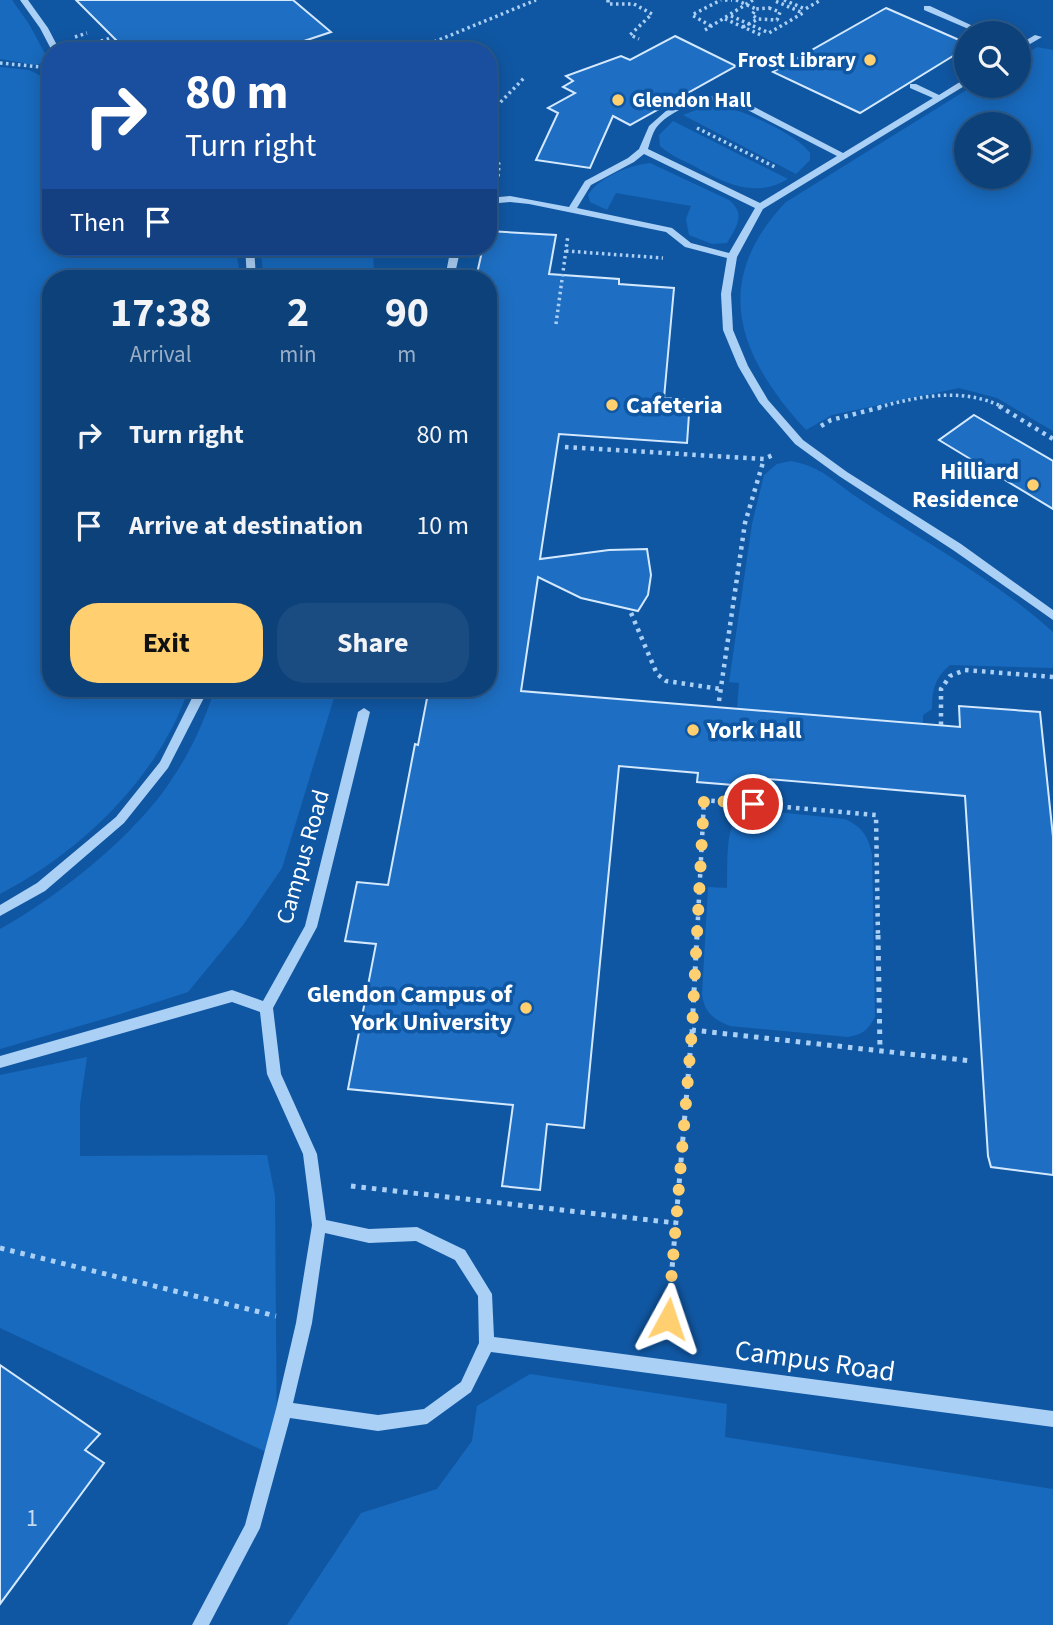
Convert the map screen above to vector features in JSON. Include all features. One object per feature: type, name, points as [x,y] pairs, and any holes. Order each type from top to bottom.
[{"type":"street","points":[[24,0],[51,42]]},
{"type":"street","points":[[1031,41],[1038,37]]},
{"type":"street","points":[[913,86],[939,98]]},
{"type":"street","points":[[572,209],[588,183],[631,160],[643,150],[652,128],[669,113],[694,101],[716,98],[738,102],[845,157]]},
{"type":"street","points":[[497,201],[520,200],[669,230],[688,245],[732,257],[726,294],[728,330],[743,366],[764,402],[799,442],[843,474],[957,547],[1053,616]]},
{"type":"street","name":"Campus Road","points":[[265,1008],[311,927],[364,712]]},
{"type":"street","points":[[0,1062],[232,996],[265,1008],[274,1074],[310,1154],[319,1225],[369,1236],[417,1234],[460,1255],[485,1294],[487,1344],[466,1387],[427,1416],[378,1423],[284,1409],[252,1528],[200,1625]]},
{"type":"lane","points":[[927,8],[957,21]]},
{"type":"lane","points":[[732,257],[760,207],[954,89]]},
{"type":"lane","points":[[643,150],[760,207]]},
{"type":"lane","points":[[0,911],[41,887],[120,820],[164,765],[198,697]]},
{"type":"lane","points":[[284,1409],[304,1323],[319,1225]]},
{"type":"lane","name":"Campus Road","points":[[487,1344],[1053,1419]]},
{"type":"path","points":[[434,42],[536,0]]},
{"type":"path","points":[[608,0],[608,4],[634,4],[652,14],[630,35],[639,39]]},
{"type":"path","points":[[712,26],[692,15],[723,0],[734,0],[756,9],[777,10],[784,3],[789,2],[805,9],[821,0]]},
{"type":"path","points":[[731,16],[728,14],[753,0]]},
{"type":"path","points":[[754,38],[769,33],[803,13],[773,0]]},
{"type":"path","points":[[756,9],[752,15],[758,19],[778,19],[796,27]]},
{"type":"path","points":[[777,10],[780,12],[778,19]]},
{"type":"path","points":[[705,30],[731,16],[766,32]]},
{"type":"path","points":[[724,19],[761,35]]},
{"type":"path","points":[[743,27],[758,19]]},
{"type":"path","points":[[98,42],[111,38]]},
{"type":"path","points":[[0,62],[41,67]]},
{"type":"path","points":[[497,106],[525,77]]},
{"type":"path","points":[[669,113],[803,182]]},
{"type":"path","points":[[556,324],[572,209]]},
{"type":"path","points":[[566,251],[674,258]]},
{"type":"path","points":[[719,701],[745,523],[764,459]]},
{"type":"path","points":[[631,613],[657,674],[666,681],[720,689]]},
{"type":"path","points":[[941,725],[940,689],[950,676],[965,670],[1053,677]]},
{"type":"path","points":[[664,1367],[692,1030],[704,800],[876,815],[880,1050]]},
{"type":"path","points":[[692,1030],[972,1061]]},
{"type":"path","points":[[351,1186],[676,1223]]},
{"type":"path","points":[[0,1248],[304,1323]]},
{"type":"shaded area","points":[[0,0],[12,0],[42,48],[42,63],[35,65],[0,59]]},
{"type":"shaded area","points":[[1037,47],[1053,50],[1053,431],[997,398],[959,388],[832,415],[806,430],[764,375],[750,347],[742,319],[741,290],[747,262],[762,232],[786,202],[954,98],[1031,98],[1031,51]]},
{"type":"shaded area","points":[[0,67],[29,70],[42,76],[42,256],[237,256],[239,270],[42,270],[42,697],[185,697],[176,721],[158,752],[138,781],[114,808],[60,856],[0,894]]},
{"type":"shaded area","points":[[704,107],[732,109],[774,127],[805,147],[810,153],[810,160],[796,174],[683,115]]},
{"type":"shaded area","points":[[673,121],[788,179],[764,188],[752,188],[717,178],[660,146],[659,135]]},
{"type":"shaded area","points":[[650,163],[729,200],[734,205],[738,220],[727,243],[712,244],[689,235],[686,219],[691,206],[616,193],[607,210],[590,202],[588,195],[607,177],[633,166]]},
{"type":"shaded area","points":[[261,256],[373,256],[374,270],[263,270]]},
{"type":"shaded area","points":[[791,461],[812,467],[828,476],[983,578],[1030,613],[1053,632],[1053,668],[950,665],[935,684],[932,709],[923,715],[923,724],[737,709],[739,683],[729,682],[752,524],[764,475],[777,464]]},
{"type":"shaded area","points":[[212,697],[334,697],[282,868],[243,925],[188,992],[0,1049],[0,929],[70,882],[138,822],[172,779],[202,723]]},
{"type":"shaded area","points":[[757,810],[845,819],[860,829],[868,842],[872,854],[875,1017],[867,1029],[857,1035],[848,1037],[730,1026],[714,1018],[705,1006],[702,995],[708,887],[727,888],[728,847],[732,826],[741,813]]},
{"type":"shaded area","points":[[87,1057],[80,1105],[80,1156],[267,1155],[275,1196],[277,1457],[0,1328],[0,1075]]},
{"type":"shaded area","points":[[530,1374],[727,1404],[725,1437],[1053,1489],[1053,1625],[287,1625],[361,1513],[437,1489],[472,1441],[477,1406]]},
{"type":"building","points":[[76,0],[293,0],[331,32],[301,42],[118,42]]},
{"type":"building","name":"Frost Library","points":[[886,8],[954,38],[954,55],[860,113],[773,72]]},
{"type":"building","name":"Glendon Hall","points":[[675,36],[736,66],[630,125],[613,116],[590,168],[536,160],[558,113],[548,108],[575,93],[563,87],[573,81],[566,76],[621,56],[630,60]]},
{"type":"building","name":"York Hall","points":[[497,232],[556,235],[549,274],[619,279],[619,284],[674,288],[664,398],[690,400],[687,443],[559,434],[540,559],[609,550],[647,549],[651,575],[648,595],[638,611],[581,598],[538,577],[521,691],[960,727],[959,706],[1040,712],[1053,837],[1053,1175],[991,1167],[988,1156],[965,796],[769,779],[769,788],[697,782],[698,773],[619,766],[584,1128],[547,1124],[540,1190],[502,1186],[513,1105],[348,1089],[376,944],[345,941],[357,882],[388,885],[415,744],[418,745],[427,697],[497,697],[497,270],[478,270],[481,256],[497,256]]},
{"type":"building","name":"Hilliard Residence","points":[[974,415],[1053,461],[1053,509],[939,440]]},
{"type":"building","points":[[0,1365],[100,1434],[85,1450],[104,1463],[0,1604]]},
{"type":"place","name":"Frost Library","points":[[870,60]]},
{"type":"place","name":"Glendon Hall","points":[[618,100]]},
{"type":"place","name":"Cafeteria","points":[[612,405]]},
{"type":"place","name":"Hilliard Residence","points":[[1033,485]]},
{"type":"place","name":"York Hall","points":[[693,730]]},
{"type":"place","name":"Glendon Campus of York University","points":[[526,1008]]},
{"type":"route","points":[[668,1319],[692,1030],[704,800],[753,804]]}]
